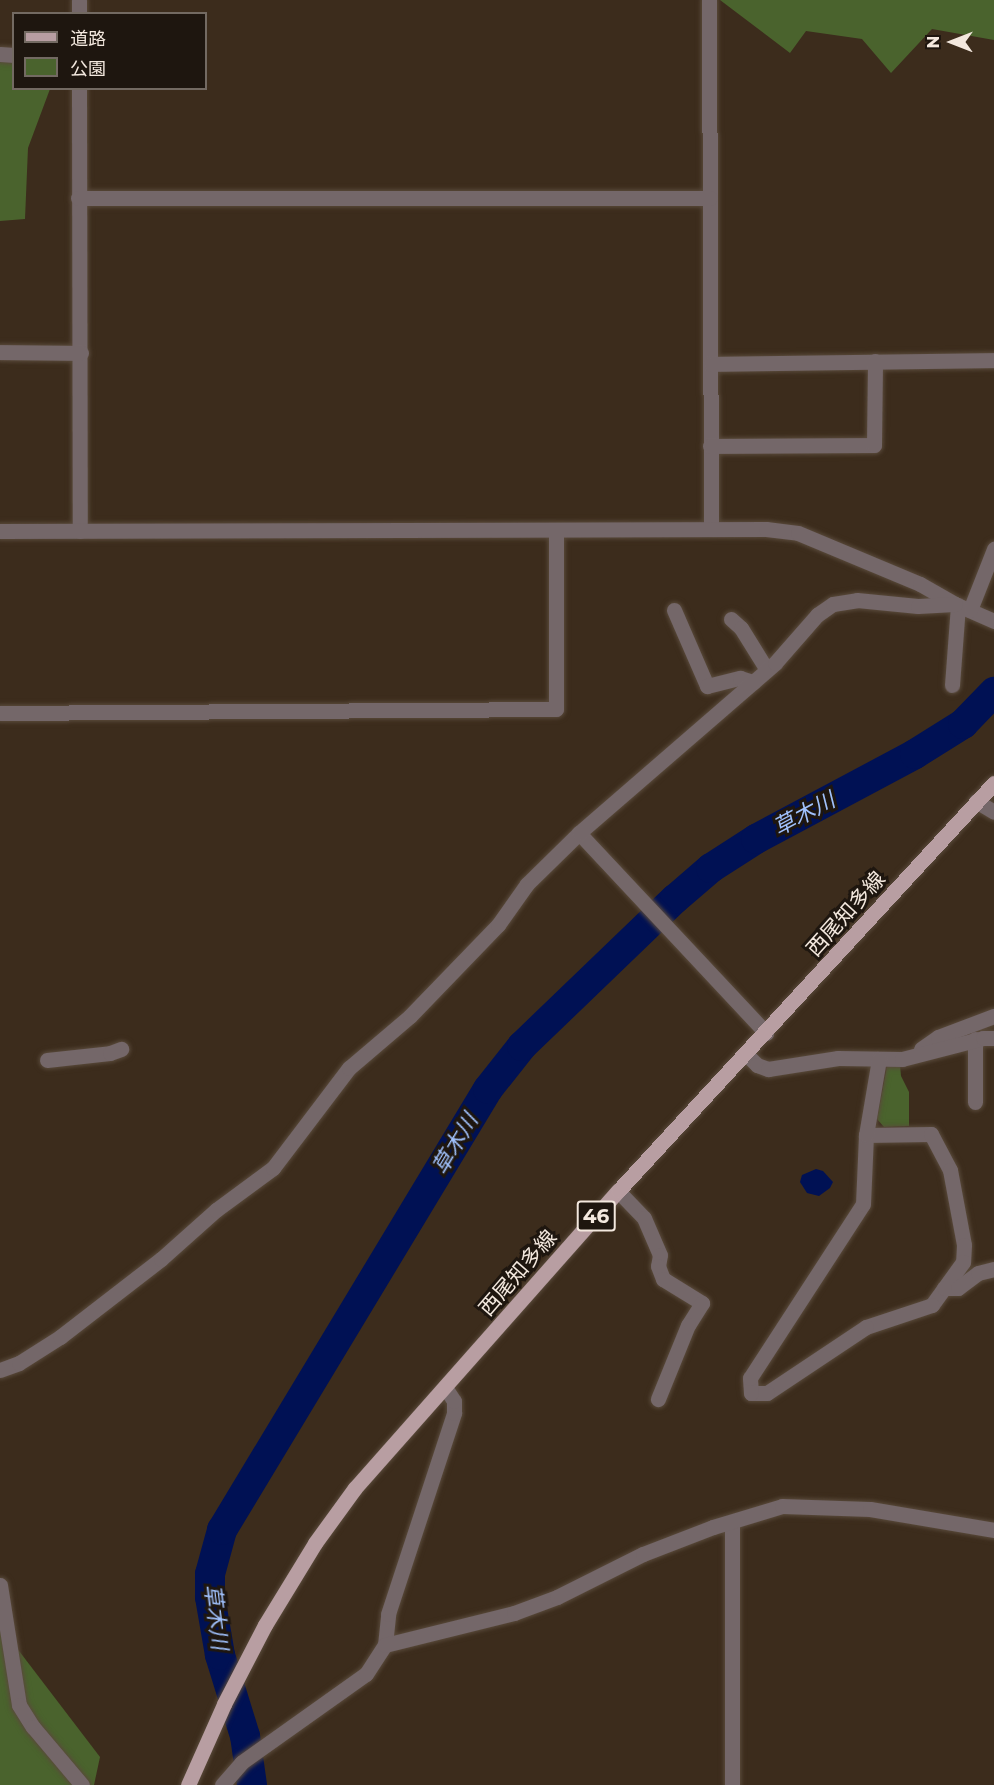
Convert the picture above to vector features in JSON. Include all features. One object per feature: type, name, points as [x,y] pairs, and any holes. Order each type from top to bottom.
[{"type":"main road","name":"西尾知多線","points":[[190,1784],[224,1704],[265,1624],[315,1543],[355,1488],[618,1191],[994,783]]},
{"type":"street","points":[[709,0],[711,529]]},
{"type":"street","points":[[79,90],[80,531]]},
{"type":"street","points":[[78,198],[710,198]]},
{"type":"street","points":[[0,352],[81,352]]},
{"type":"street","points":[[711,364],[994,360]]},
{"type":"street","points":[[710,446],[874,445],[875,361]]},
{"type":"street","points":[[0,531],[766,529],[798,533],[920,584],[994,621]]},
{"type":"street","points":[[0,713],[556,709],[556,531]]},
{"type":"street","points":[[952,685],[961,606],[994,549]]},
{"type":"street","points":[[0,1370],[19,1363],[60,1337],[161,1259],[216,1210],[273,1168],[349,1068],[411,1016],[498,925],[527,884],[579,833],[767,670],[817,615],[833,604],[857,600],[918,606],[961,606]]},
{"type":"street","points":[[674,610],[707,686],[740,678],[753,682]]},
{"type":"street","points":[[731,618],[741,628],[767,670]]},
{"type":"street","points":[[976,801],[994,812]]},
{"type":"street","points":[[579,833],[766,1033]]},
{"type":"street","points":[[921,1053],[920,1049],[938,1037],[994,1016]]},
{"type":"street","points":[[746,1054],[757,1065],[768,1069],[838,1058],[902,1059],[975,1039],[994,1038]]},
{"type":"street","points":[[975,1039],[975,1102]]},
{"type":"street","points":[[47,1060],[110,1053],[121,1049]]},
{"type":"street","points":[[866,1135],[931,1134],[950,1170],[964,1245],[963,1262],[932,1305],[866,1327],[767,1393],[751,1393],[750,1378],[863,1204],[866,1135],[879,1059]]},
{"type":"street","points":[[618,1191],[644,1218],[660,1255],[658,1266],[663,1279],[702,1303],[688,1325],[658,1399]]},
{"type":"street","points":[[944,1288],[958,1288],[978,1273],[994,1269]]},
{"type":"street","points":[[222,1785],[242,1762],[366,1674],[385,1645],[388,1614],[454,1413],[454,1401],[445,1387]]},
{"type":"street","points":[[385,1645],[514,1613],[557,1597],[643,1554],[782,1506],[870,1509],[994,1530]]},
{"type":"street","points":[[732,1522],[732,1785]]},
{"type":"street","points":[[0,1585],[19,1705],[33,1727],[82,1785]]},
{"type":"green space","points":[[720,0],[994,0],[994,40],[932,29],[891,73],[862,39],[806,31],[790,53]]},
{"type":"green space","points":[[0,58],[12,59],[12,90],[50,90],[28,148],[25,219],[0,221]]},
{"type":"green space","points":[[900,1065],[901,1076],[909,1092],[909,1126],[884,1127],[877,1119],[887,1066]]},
{"type":"green space","points":[[0,1626],[100,1757],[94,1785],[0,1785]]},
{"type":"shaded area","points":[[816,1169],[823,1171],[833,1182],[830,1188],[819,1196],[807,1193],[800,1182],[802,1175]]},
{"type":"waterway","name":"草木川","points":[[252,1785],[245,1736],[220,1655],[210,1597],[210,1574],[222,1530],[488,1089],[522,1046],[675,899],[711,868],[756,839],[915,754],[963,724],[994,692]]}]
